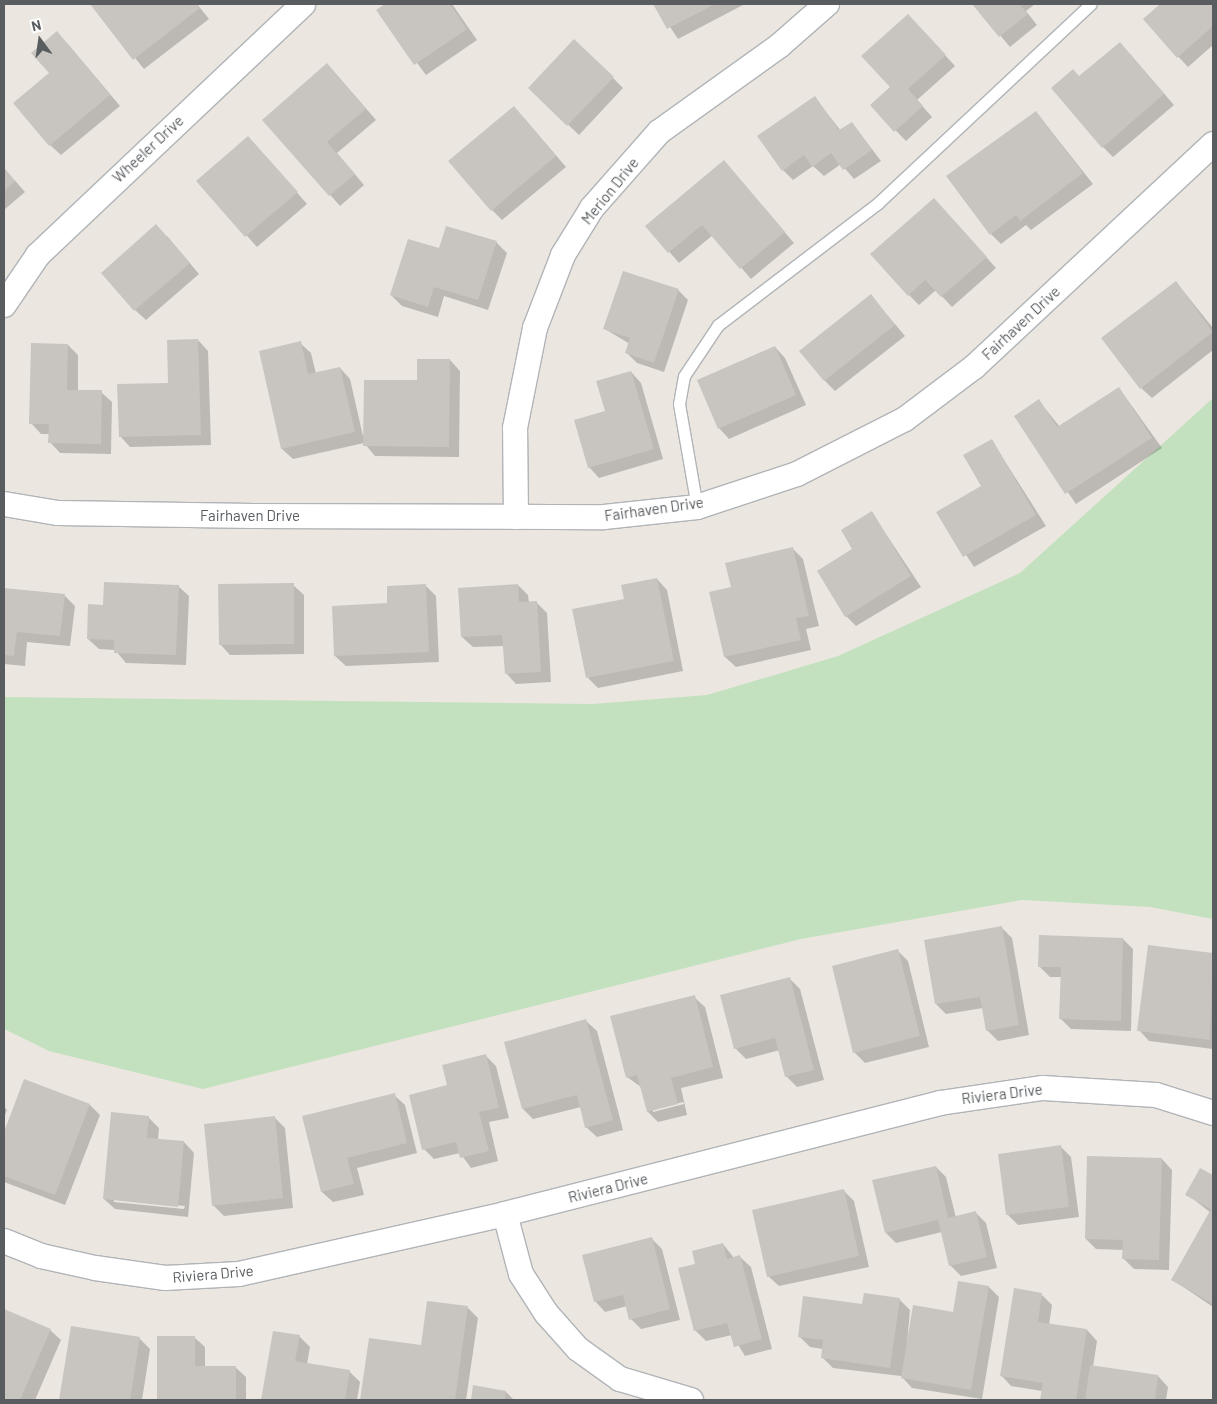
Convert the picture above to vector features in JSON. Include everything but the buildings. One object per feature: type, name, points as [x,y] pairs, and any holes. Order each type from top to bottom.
[{"type":"street","name":"Wheeler Drive","points":[[4,305],[58,235],[303,4]]},
{"type":"street","name":"Merion Drive","points":[[516,517],[515,428],[535,328],[563,254],[592,208],[659,132],[779,46],[827,4]]},
{"type":"street","name":"Fairhaven Drive","points":[[4,504],[58,513],[516,517],[604,517],[697,506],[797,474],[905,419],[974,367],[1213,144]]},
{"type":"street","name":"Riviera Drive","points":[[4,1241],[41,1256],[104,1270],[165,1278],[239,1274],[506,1214],[940,1103],[1043,1088],[1156,1095],[1213,1113]]},
{"type":"street","points":[[506,1214],[521,1274],[546,1313],[578,1349],[620,1379],[691,1400]]},
{"type":"lane","points":[[697,506],[679,404],[684,376],[718,325],[878,203],[1091,4]]},
{"type":"green space","points":[[1213,398],[1213,919],[1150,907],[1022,900],[801,939],[203,1089],[49,1051],[4,1029],[4,697],[593,704],[707,695],[838,656],[1020,573]]}]
